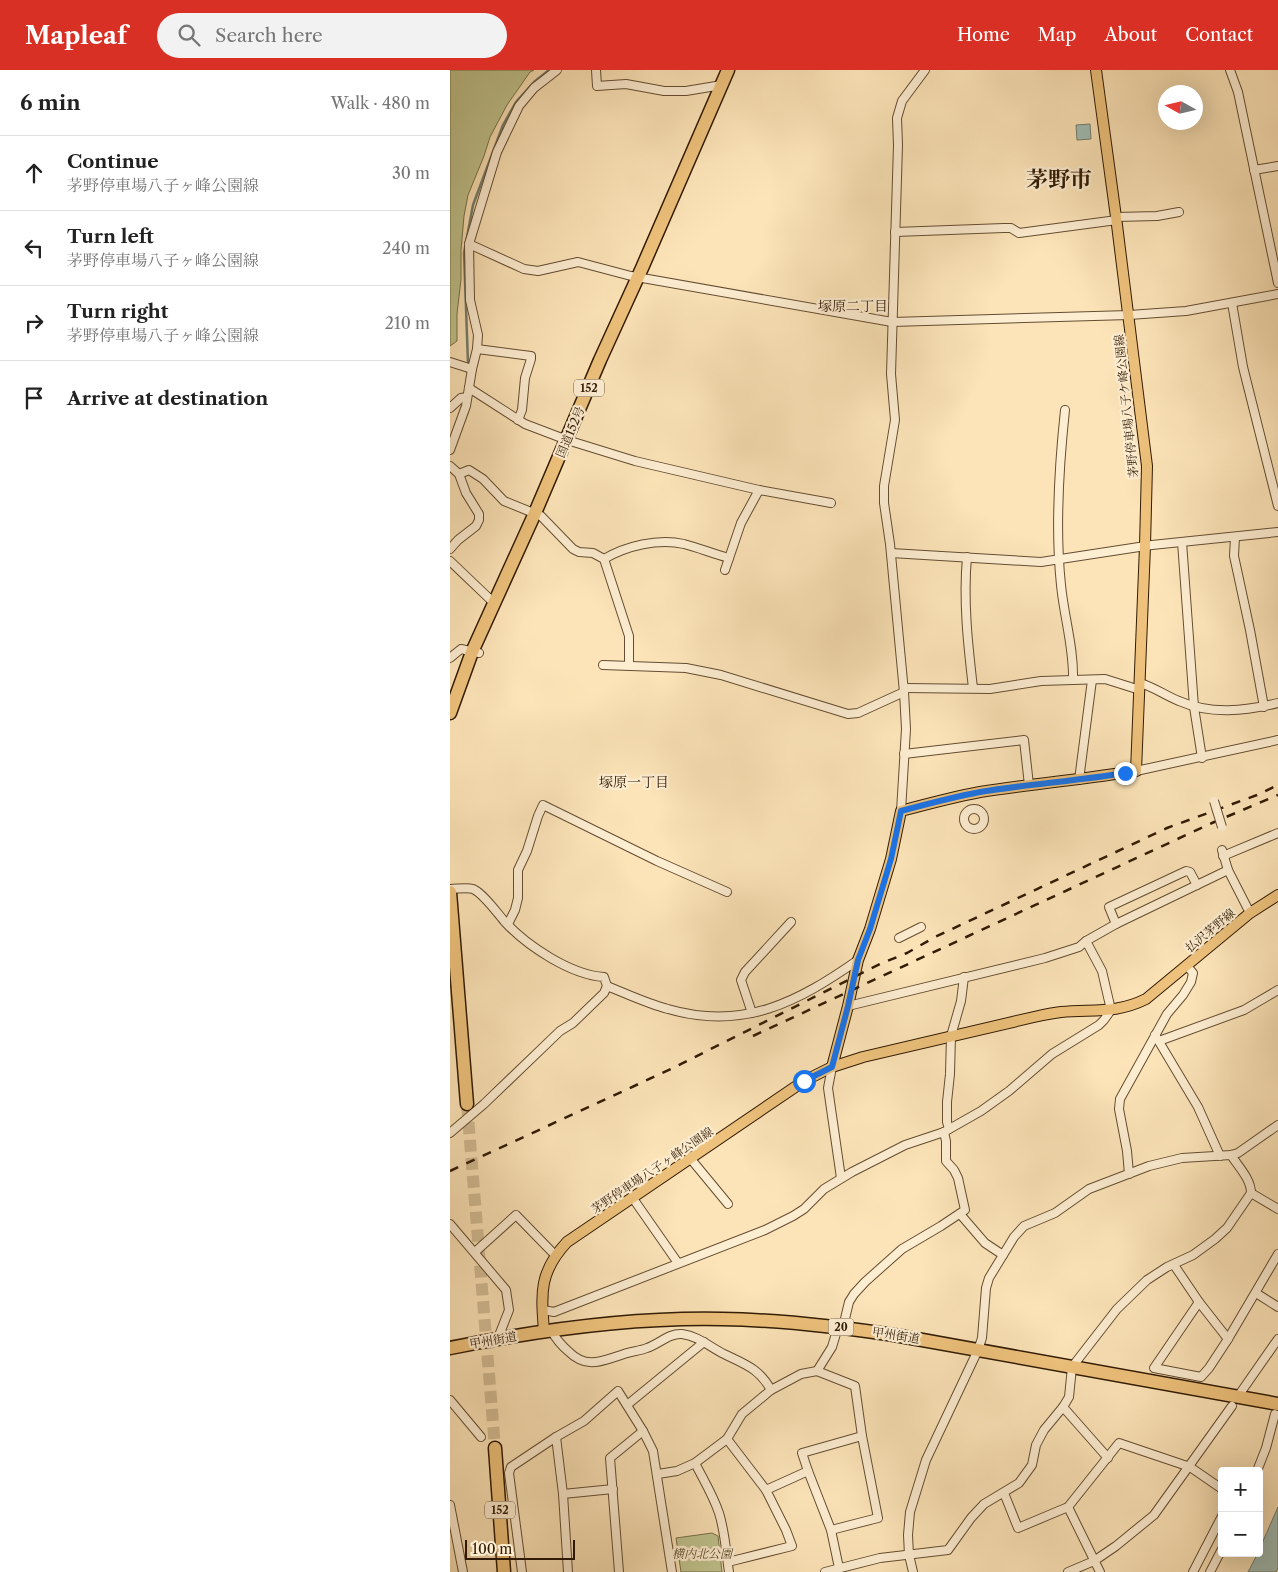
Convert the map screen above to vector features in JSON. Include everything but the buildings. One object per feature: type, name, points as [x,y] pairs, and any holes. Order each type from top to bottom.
[{"type":"highway","name":"国道152号","points":[[450,714],[494,603],[728,70]]},
{"type":"highway","points":[[450,890],[467,1104]]},
{"type":"highway","name":"甲州街道","points":[[450,1348],[498,1338],[635,1322],[721,1319],[779,1321],[841,1327],[978,1350],[1072,1367],[1276,1409]]},
{"type":"highway","name":"152","points":[[495,1448],[504,1572]]},
{"type":"main road","name":"茅野停車場八子ケ峰公園線","points":[[1096,70],[1129,315],[1146,466],[1145,546],[1136,771]]},
{"type":"main road","points":[[832,1067],[858,960],[870,929],[891,859],[901,811],[964,795],[1136,771]]},
{"type":"main road","name":"払沢茅野線","points":[[1187,966],[1250,913],[1278,895]]},
{"type":"main road","name":"茅野停車場八子ヶ峰公園線","points":[[548,1331],[542,1297],[545,1279],[555,1255],[568,1242],[804,1081],[832,1067],[863,1057],[1034,1017],[1061,1012],[1111,1010],[1130,1007],[1146,999],[1187,966]]},
{"type":"street","points":[[450,450],[466,406],[477,349],[478,335],[470,300],[469,244],[498,152],[518,106],[534,88],[557,70]]},
{"type":"street","points":[[596,70],[597,86],[626,84],[664,91],[686,91],[722,85]]},
{"type":"street","points":[[901,811],[906,729],[904,690],[891,553],[884,503],[884,486],[895,420],[891,374],[898,145],[897,118],[902,100],[925,70]]},
{"type":"street","points":[[1230,70],[1238,92],[1278,283]]},
{"type":"street","points":[[1254,170],[1278,166]]},
{"type":"street","points":[[895,232],[1012,228],[1019,233],[1179,212]]},
{"type":"street","points":[[469,244],[524,269],[538,271],[578,262],[638,278],[892,322],[1129,315],[1186,311],[1278,294]]},
{"type":"street","points":[[1232,303],[1243,367],[1274,472],[1278,506]]},
{"type":"street","points":[[477,349],[531,356],[525,378],[522,410],[518,420]]},
{"type":"street","points":[[450,362],[472,369]]},
{"type":"street","points":[[469,388],[525,424],[567,440],[635,461],[760,490],[831,503]]},
{"type":"street","points":[[450,408],[461,398],[468,397]]},
{"type":"street","points":[[1065,410],[1059,461],[1059,560],[1068,637],[1074,663],[1073,680]]},
{"type":"street","points":[[450,466],[459,474],[479,520],[476,526],[450,549]]},
{"type":"street","points":[[459,474],[469,470],[483,479],[504,501],[541,516],[573,549],[579,552],[593,553],[604,560],[629,636],[629,665]]},
{"type":"street","points":[[725,570],[741,523],[760,490]]},
{"type":"street","points":[[891,553],[1041,562],[1145,546],[1278,532]]},
{"type":"street","points":[[1235,537],[1234,556],[1264,707]]},
{"type":"street","points":[[1182,542],[1194,706],[1202,758]]},
{"type":"street","points":[[604,560],[636,546],[672,543],[683,544],[729,558]]},
{"type":"street","points":[[967,557],[968,642],[973,688]]},
{"type":"street","points":[[450,561],[494,603]]},
{"type":"street","points":[[450,658],[461,650],[476,652]]},
{"type":"street","points":[[603,665],[686,668],[721,675],[848,714],[858,713],[904,690],[990,689],[1041,681],[1073,680],[1113,680],[1140,686],[1179,702],[1231,712],[1278,703]]},
{"type":"street","points":[[1079,780],[1092,680]]},
{"type":"street","points":[[904,754],[1024,740],[1029,785]]},
{"type":"street","points":[[1136,771],[1278,740]]},
{"type":"street","points":[[1214,802],[1222,827]]},
{"type":"street","points":[[508,924],[515,910],[518,898],[518,870],[543,805],[657,861],[727,892]]},
{"type":"street","points":[[1250,913],[1228,870],[1222,853],[1278,832]]},
{"type":"street","points":[[848,1006],[1045,958],[1079,947],[1116,924],[1228,870]]},
{"type":"street","points":[[1116,924],[1109,907],[1186,871],[1190,872],[1197,885]]},
{"type":"street","points":[[450,890],[473,889],[508,924],[546,956],[585,974],[604,977],[607,986],[604,993],[573,1023],[560,1031],[484,1104],[450,1133]]},
{"type":"street","points":[[752,1013],[742,980],[745,972],[791,922]]},
{"type":"street","points":[[898,938],[921,927]]},
{"type":"street","points":[[543,1310],[554,1312],[765,1230],[804,1209],[824,1189],[841,1178],[904,1145],[946,1130],[981,1111],[1052,1054],[1099,1025],[1111,1010],[1102,971],[1086,941]]},
{"type":"street","points":[[607,986],[669,1010],[705,1016],[736,1017],[791,1001],[823,984],[858,960]]},
{"type":"street","points":[[1129,1174],[1128,1151],[1119,1103],[1157,1038],[1167,1014],[1191,982],[1193,973],[1187,966]]},
{"type":"street","points":[[817,1371],[832,1347],[849,1302],[854,1294],[902,1249],[965,1210],[958,1178],[946,1161],[946,1102],[950,1074],[951,1036],[961,1000],[964,977]]},
{"type":"street","points":[[1157,1038],[1244,1010],[1278,990]]},
{"type":"street","points":[[1157,1038],[1198,1107],[1220,1156]]},
{"type":"street","points":[[832,1067],[828,1088],[841,1178]]},
{"type":"street","points":[[913,1572],[908,1535],[910,1512],[926,1460],[978,1350],[982,1338],[986,1288],[989,1278],[1014,1237],[1024,1226],[1055,1213],[1089,1189],[1149,1166],[1182,1158],[1238,1153],[1278,1125]]},
{"type":"street","points":[[826,1572],[880,1558],[948,1550],[971,1518],[984,1504],[1019,1483],[1032,1465],[1036,1445],[1044,1430],[1069,1397],[1072,1367],[1117,1309],[1147,1280],[1167,1267],[1193,1255],[1215,1239],[1227,1228],[1251,1193],[1251,1187],[1231,1155]]},
{"type":"street","points":[[690,1158],[728,1204]]},
{"type":"street","points":[[1251,1193],[1278,1209]]},
{"type":"street","points":[[632,1198],[678,1263]]},
{"type":"street","points":[[960,1214],[985,1243],[1003,1255]]},
{"type":"street","points":[[475,1252],[516,1215],[555,1255]]},
{"type":"street","points":[[450,1224],[475,1252],[509,1296],[508,1316],[498,1338]]},
{"type":"street","points":[[1200,1302],[1154,1368],[1201,1377],[1228,1338],[1278,1254]]},
{"type":"street","points":[[1174,1265],[1228,1338]]},
{"type":"street","points":[[1256,1293],[1278,1306]]},
{"type":"street","points":[[548,1331],[575,1358],[586,1363],[602,1361],[648,1348],[668,1337],[681,1334],[704,1342],[746,1363],[760,1375],[771,1390]]},
{"type":"street","points":[[1241,1392],[1278,1339]]},
{"type":"street","points":[[628,1405],[704,1342]]},
{"type":"street","points":[[658,1474],[677,1471],[695,1463],[726,1439],[742,1414],[771,1390],[800,1374],[817,1371],[855,1386],[862,1436],[878,1518],[831,1530]]},
{"type":"street","points":[[522,1572],[509,1473],[511,1467],[584,1420],[618,1391],[628,1405],[653,1451],[672,1572]]},
{"type":"street","points":[[450,1400],[481,1438]]},
{"type":"street","points":[[1068,1572],[1094,1561],[1154,1515],[1232,1406]]},
{"type":"street","points":[[1063,1407],[1108,1458]]},
{"type":"street","points":[[1259,1467],[1266,1448],[1276,1409]]},
{"type":"street","points":[[619,1572],[610,1458],[643,1431]]},
{"type":"street","points":[[839,1568],[831,1530],[802,1452],[862,1436]]},
{"type":"street","points":[[556,1437],[563,1494],[568,1572]]},
{"type":"street","points":[[726,1439],[766,1490],[792,1546],[728,1562]]},
{"type":"street","points":[[1004,1493],[1018,1528],[1068,1507],[1119,1443],[1190,1467],[1218,1486]]},
{"type":"street","points":[[695,1463],[718,1512],[729,1572]]},
{"type":"street","points":[[766,1490],[808,1471]]},
{"type":"street","points":[[563,1494],[613,1489]]},
{"type":"street","points":[[450,1505],[463,1572]]},
{"type":"street","points":[[1068,1507],[1100,1572]]},
{"type":"street","points":[[1193,1572],[1218,1524]]},
{"type":"street","points":[[1210,1572],[1218,1556]]},
{"type":"green space","points":[[450,70],[534,70],[530,72],[507,105],[490,137],[468,195],[461,250],[457,341],[450,346]]},
{"type":"green space","name":"横内北公園","points":[[712,1533],[718,1536],[722,1572],[681,1572],[676,1538]]},
{"type":"water","points":[[1090,124],[1091,139],[1077,140],[1076,125]]},
{"type":"water","points":[[1278,1507],[1278,1568],[1276,1572],[1248,1572],[1256,1557],[1263,1557],[1263,1541]]},
{"type":"waterway","points":[[468,363],[464,253],[473,205],[503,125],[516,102],[534,82],[549,70]]},
{"type":"tunnel","points":[[467,1104],[495,1448]]},
{"type":"railway","points":[[450,1171],[671,1069],[880,964],[907,953],[935,937],[1167,828],[1257,795],[1278,785]]},
{"type":"railway","points":[[753,1036],[1212,823],[1278,795]]},
{"type":"district","name":"茅野市","points":[[1059,179]]},
{"type":"district","name":"塚原二丁目","points":[[853,306]]},
{"type":"district","name":"塚原一丁目","points":[[634,782]]},
{"type":"route","points":[[804,1081],[832,1067],[858,960],[870,929],[891,859],[901,811],[980,792],[1125,773]]}]
